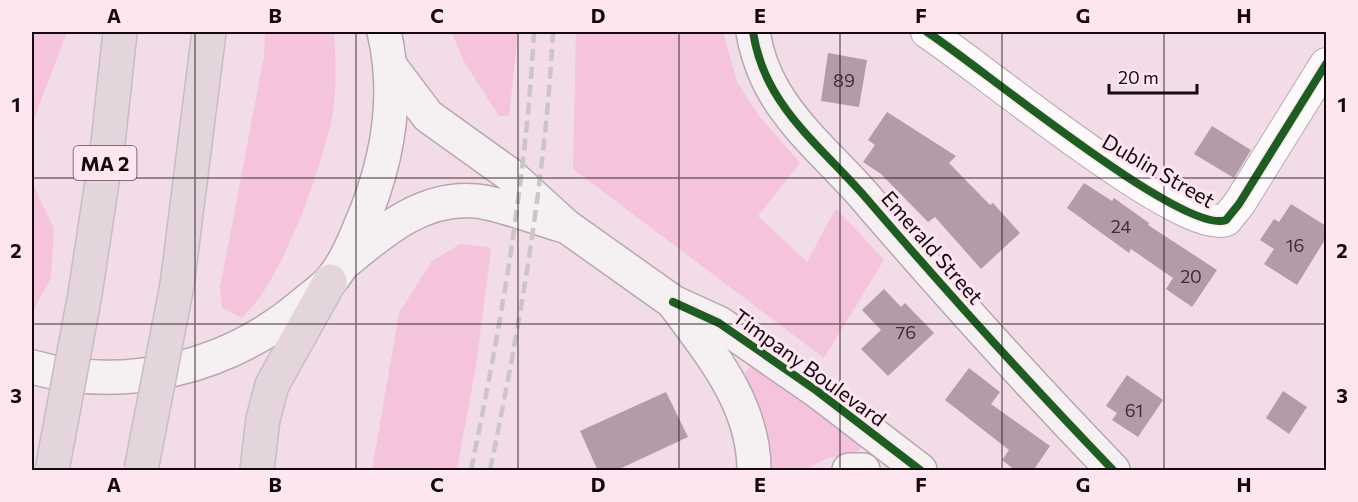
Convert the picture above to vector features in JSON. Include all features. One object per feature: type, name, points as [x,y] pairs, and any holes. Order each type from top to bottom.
[{"type":"highway","name":"MA 2","points":[[52,471],[85,294],[108,143],[120,32]]},
{"type":"highway","points":[[141,471],[177,285],[209,32]]},
{"type":"highway","points":[[257,471],[263,419],[272,385],[337,272]]},
{"type":"main road","points":[[337,272],[371,203],[386,152],[391,104],[391,67],[384,32]]},
{"type":"main road","name":"Emerald Street","points":[[753,32],[761,62],[774,91],[793,118],[844,172],[958,304],[1113,471]]},
{"type":"main road","name":"Timpany Boulevard","points":[[391,67],[428,116],[509,174],[566,226],[673,302],[719,323],[817,392],[920,471]]},
{"type":"main road","name":"Timpany Boulevard","points":[[32,367],[84,377],[111,378],[135,376],[197,364],[256,338],[289,316],[396,223],[437,204],[476,201],[566,226]]},
{"type":"main road","points":[[673,302],[728,379],[739,402],[753,448],[754,471]]},
{"type":"main road","points":[[849,471],[863,471]]},
{"type":"street","name":"Dublin Street","points":[[927,32],[1124,176],[1200,217],[1217,222],[1230,217],[1326,64]]},
{"type":"shaded area","points":[[32,32],[67,32],[32,124]]},
{"type":"shaded area","points":[[265,32],[334,32],[336,66],[334,101],[325,146],[297,227],[271,279],[257,301],[242,318],[222,308],[220,288],[264,56]]},
{"type":"shaded area","points":[[452,32],[518,32],[509,116],[499,116],[463,60]]},
{"type":"shaded area","points":[[576,32],[723,32],[737,82],[759,116],[800,163],[758,216],[807,262],[836,208],[884,260],[824,358],[573,169]]},
{"type":"shaded area","points":[[32,183],[54,228],[51,278],[32,312]]},
{"type":"shaded area","points":[[460,244],[488,247],[491,251],[476,365],[457,470],[372,470],[399,313],[432,261]]},
{"type":"shaded area","points":[[754,360],[864,442],[857,454],[828,458],[804,470],[768,470],[759,414],[745,373]]},
{"type":"building","points":[[828,53],[867,60],[859,107],[821,101]]},
{"type":"building","points":[[887,112],[956,156],[949,163],[990,205],[993,203],[1020,233],[981,269],[935,217],[928,222],[881,174],[863,162],[875,145],[868,140]]},
{"type":"building","points":[[1212,126],[1251,150],[1234,178],[1194,154]]},
{"type":"building","points":[[1084,183],[1112,201],[1114,198],[1149,223],[1148,225],[1217,270],[1192,307],[1166,289],[1173,278],[1131,249],[1129,253],[1067,208]]},
{"type":"building","points":[[1291,204],[1326,226],[1326,238],[1297,285],[1264,264],[1274,249],[1260,240],[1274,219],[1279,222]]},
{"type":"building","points":[[884,289],[901,307],[905,303],[934,333],[888,376],[861,349],[881,330],[862,310]]},
{"type":"building","points":[[969,368],[1000,392],[991,404],[1050,446],[1033,471],[1016,471],[1002,460],[1009,450],[945,400]]},
{"type":"building","points":[[1127,375],[1163,400],[1138,437],[1112,420],[1117,413],[1106,406]]},
{"type":"building","points":[[1283,391],[1307,407],[1289,434],[1266,418]]},
{"type":"building","points":[[666,392],[688,437],[615,471],[598,471],[580,431]]},
{"type":"railway","points":[[471,470],[511,252],[525,142],[534,32]]},
{"type":"railway","points":[[490,470],[530,252],[544,143],[553,32]]},
{"type":"cycle path","points":[[753,32],[758,55],[767,77],[783,106],[794,120],[988,336],[1113,470]]},
{"type":"cycle path","points":[[927,32],[1125,175],[1168,201],[1203,218],[1226,220],[1239,204],[1326,64]]},
{"type":"cycle path","points":[[673,302],[719,323],[817,391],[920,470]]}]
